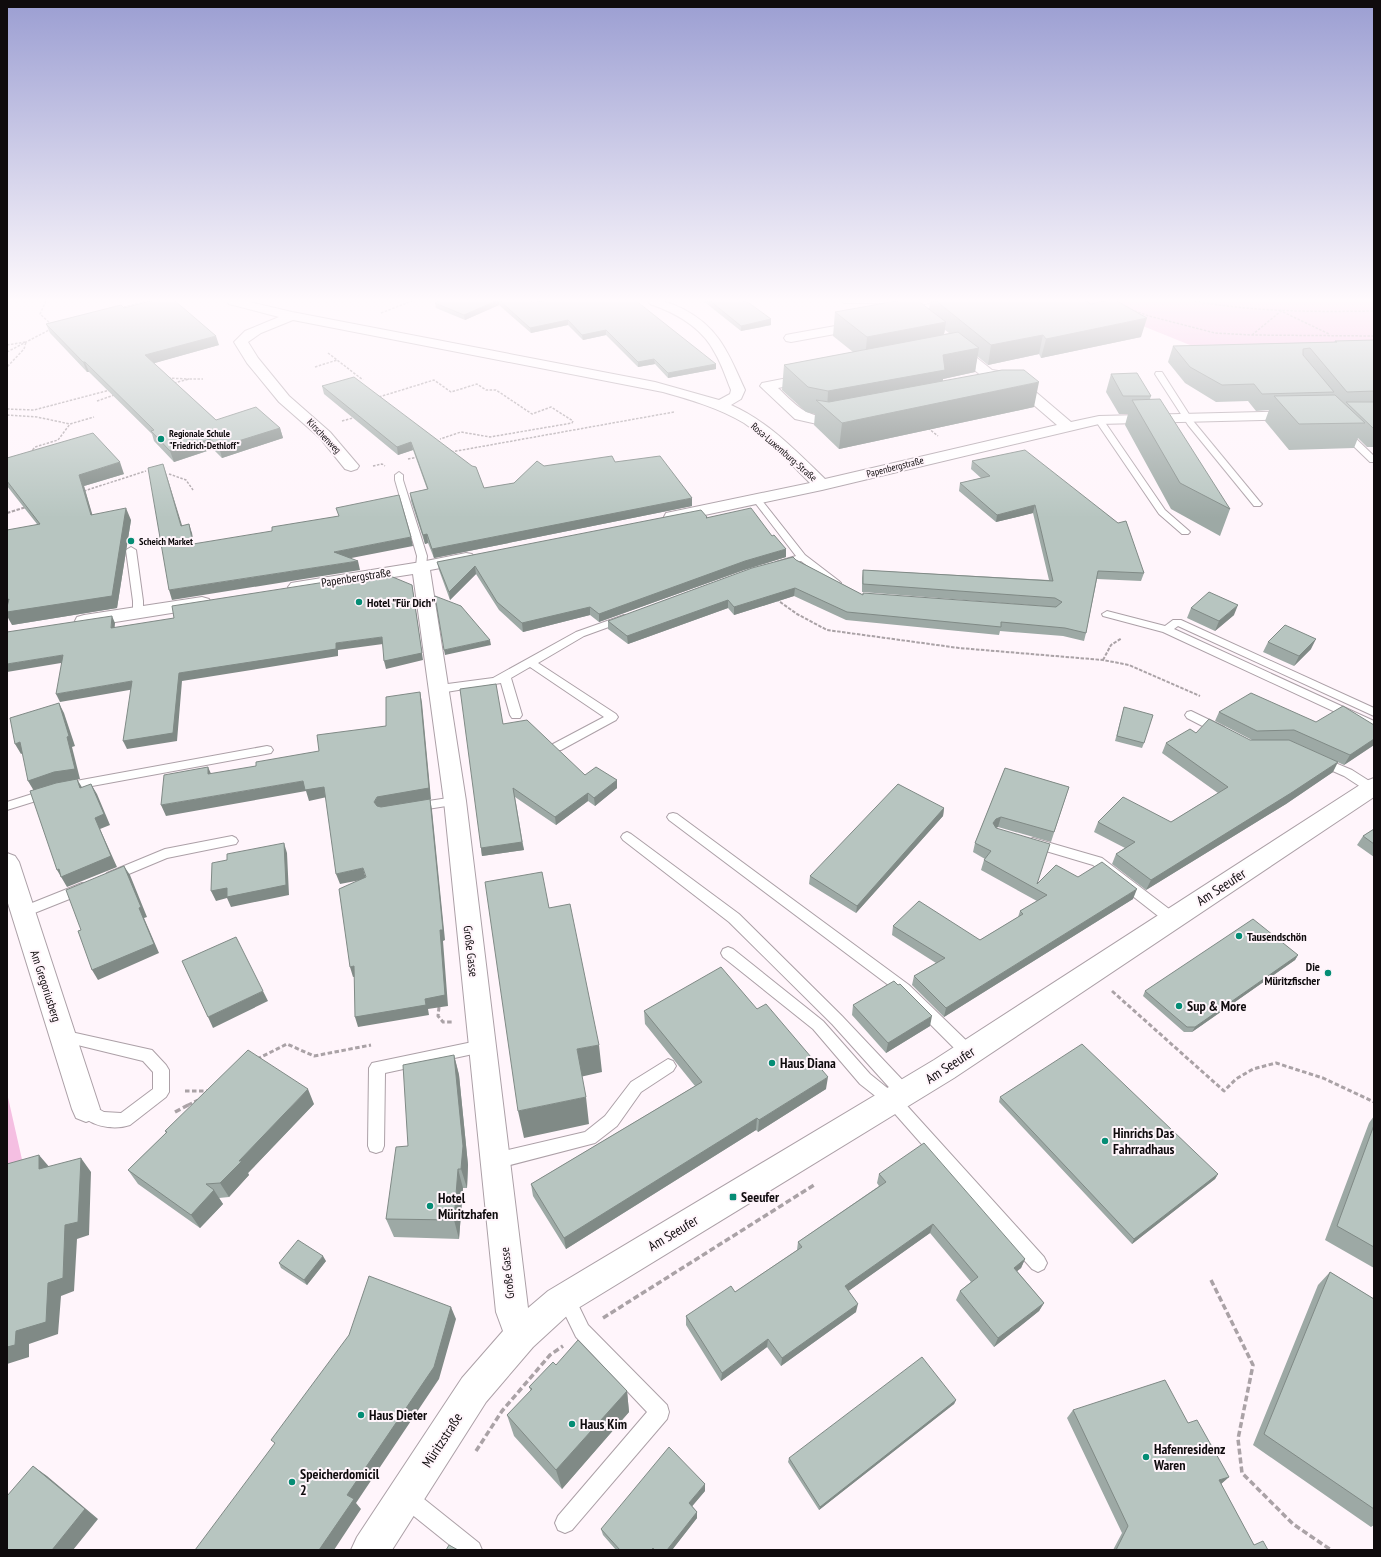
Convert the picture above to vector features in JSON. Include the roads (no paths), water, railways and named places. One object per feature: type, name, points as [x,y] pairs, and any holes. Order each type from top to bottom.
[{"type":"street","name":"Kirschenweg","points":[[263,374],[284,399],[325,435],[351,466]]},
{"type":"street","name":"Rosa-Luxemburg-Straße","points":[[591,374],[683,393],[719,406],[740,416],[759,427],[822,485]]},
{"type":"street","points":[[719,406],[736,396],[738,390],[731,374]]},
{"type":"street","points":[[829,374],[767,386],[800,416],[826,422],[858,416]]},
{"type":"street","points":[[988,374],[1006,376],[1019,385],[1068,427]]},
{"type":"street","points":[[996,389],[1019,385]]},
{"type":"street","name":"Papenbergstraße","points":[[655,520],[757,500],[1099,420],[1310,414]]},
{"type":"street","name":"Papenbergstraße","points":[[280,590],[421,567],[484,554]]},
{"type":"street","name":"Große Gasse","points":[[421,567],[440,689],[455,801],[512,1312],[521,1335]]},
{"type":"street","points":[[69,624],[217,600]]},
{"type":"street","name":"Am Seeufer","points":[[521,1335],[559,1302],[899,1097],[1372,787]]},
{"type":"street","name":"Am Gregoriusberg","points":[[7,862],[17,909],[86,1109]]},
{"type":"street","name":"Müritzstraße","points":[[370,1550],[406,1497],[474,1390],[521,1335]]},
{"type":"lane","points":[[1159,374],[1207,445],[1257,504]]},
{"type":"lane","points":[[1099,420],[1162,512],[1185,532]]},
{"type":"lane","points":[[1338,425],[1373,460]]},
{"type":"lane","points":[[399,475],[398,480],[422,556],[421,567]]},
{"type":"lane","points":[[757,500],[802,556],[824,575],[843,588]]},
{"type":"lane","points":[[131,550],[138,600],[138,613]]},
{"type":"lane","points":[[771,566],[802,556]]},
{"type":"lane","points":[[440,689],[495,680],[505,676],[580,634],[636,614]]},
{"type":"lane","points":[[1107,614],[1167,630],[1374,726]]},
{"type":"lane","points":[[1167,630],[1177,622],[1374,712]]},
{"type":"lane","points":[[530,662],[612,717],[557,747]]},
{"type":"lane","points":[[505,676],[516,715]]},
{"type":"lane","points":[[1191,715],[1231,736]]},
{"type":"lane","points":[[7,806],[60,788],[267,750]]},
{"type":"lane","points":[[1313,757],[1372,787]]},
{"type":"lane","points":[[406,808],[455,801]]},
{"type":"lane","points":[[673,817],[904,989],[969,1052]]},
{"type":"lane","points":[[627,838],[734,918],[837,1020],[899,1097],[1038,1263]]},
{"type":"lane","points":[[1021,839],[1097,861],[1172,919]]},
{"type":"lane","points":[[17,909],[98,882],[166,854],[232,841]]},
{"type":"lane","points":[[728,953],[818,1025],[865,1079],[899,1097]]},
{"type":"lane","points":[[62,1036],[147,1055],[161,1070],[161,1092],[124,1120],[101,1119],[86,1109]]},
{"type":"lane","points":[[376,1146],[377,1068],[482,1046]]},
{"type":"lane","points":[[495,1161],[589,1138],[611,1120],[636,1086],[668,1066]]},
{"type":"lane","points":[[565,1523],[660,1412],[582,1331],[566,1298]]},
{"type":"lane","points":[[406,1497],[472,1550]]},
{"type":"place","name":"Regionale Schule \"Friedrich-Dethloff\"","points":[[161,439]]},
{"type":"place","name":"Scheich Market","points":[[131,541]]},
{"type":"place","name":"Hotel \"Für Dich\"","points":[[359,602]]},
{"type":"place","name":"Tausendschön","points":[[1239,936]]},
{"type":"place","name":"Die Müritzfischer","points":[[1328,973]]},
{"type":"place","name":"Sup & More","points":[[1179,1006]]},
{"type":"place","name":"Haus Diana","points":[[772,1063]]},
{"type":"place","name":"Hinrichs Das Fahrradhaus","points":[[1105,1141]]},
{"type":"place","name":"Seeufer","points":[[733,1197]]},
{"type":"place","name":"Hotel Müritzhafen","points":[[430,1206]]},
{"type":"place","name":"Haus Dieter","points":[[361,1415]]},
{"type":"place","name":"Haus Kim","points":[[572,1424]]},
{"type":"place","name":"Hafenresidenz Waren","points":[[1146,1457]]},
{"type":"place","name":"Speicherdomicil 2","points":[[292,1482]]}]
